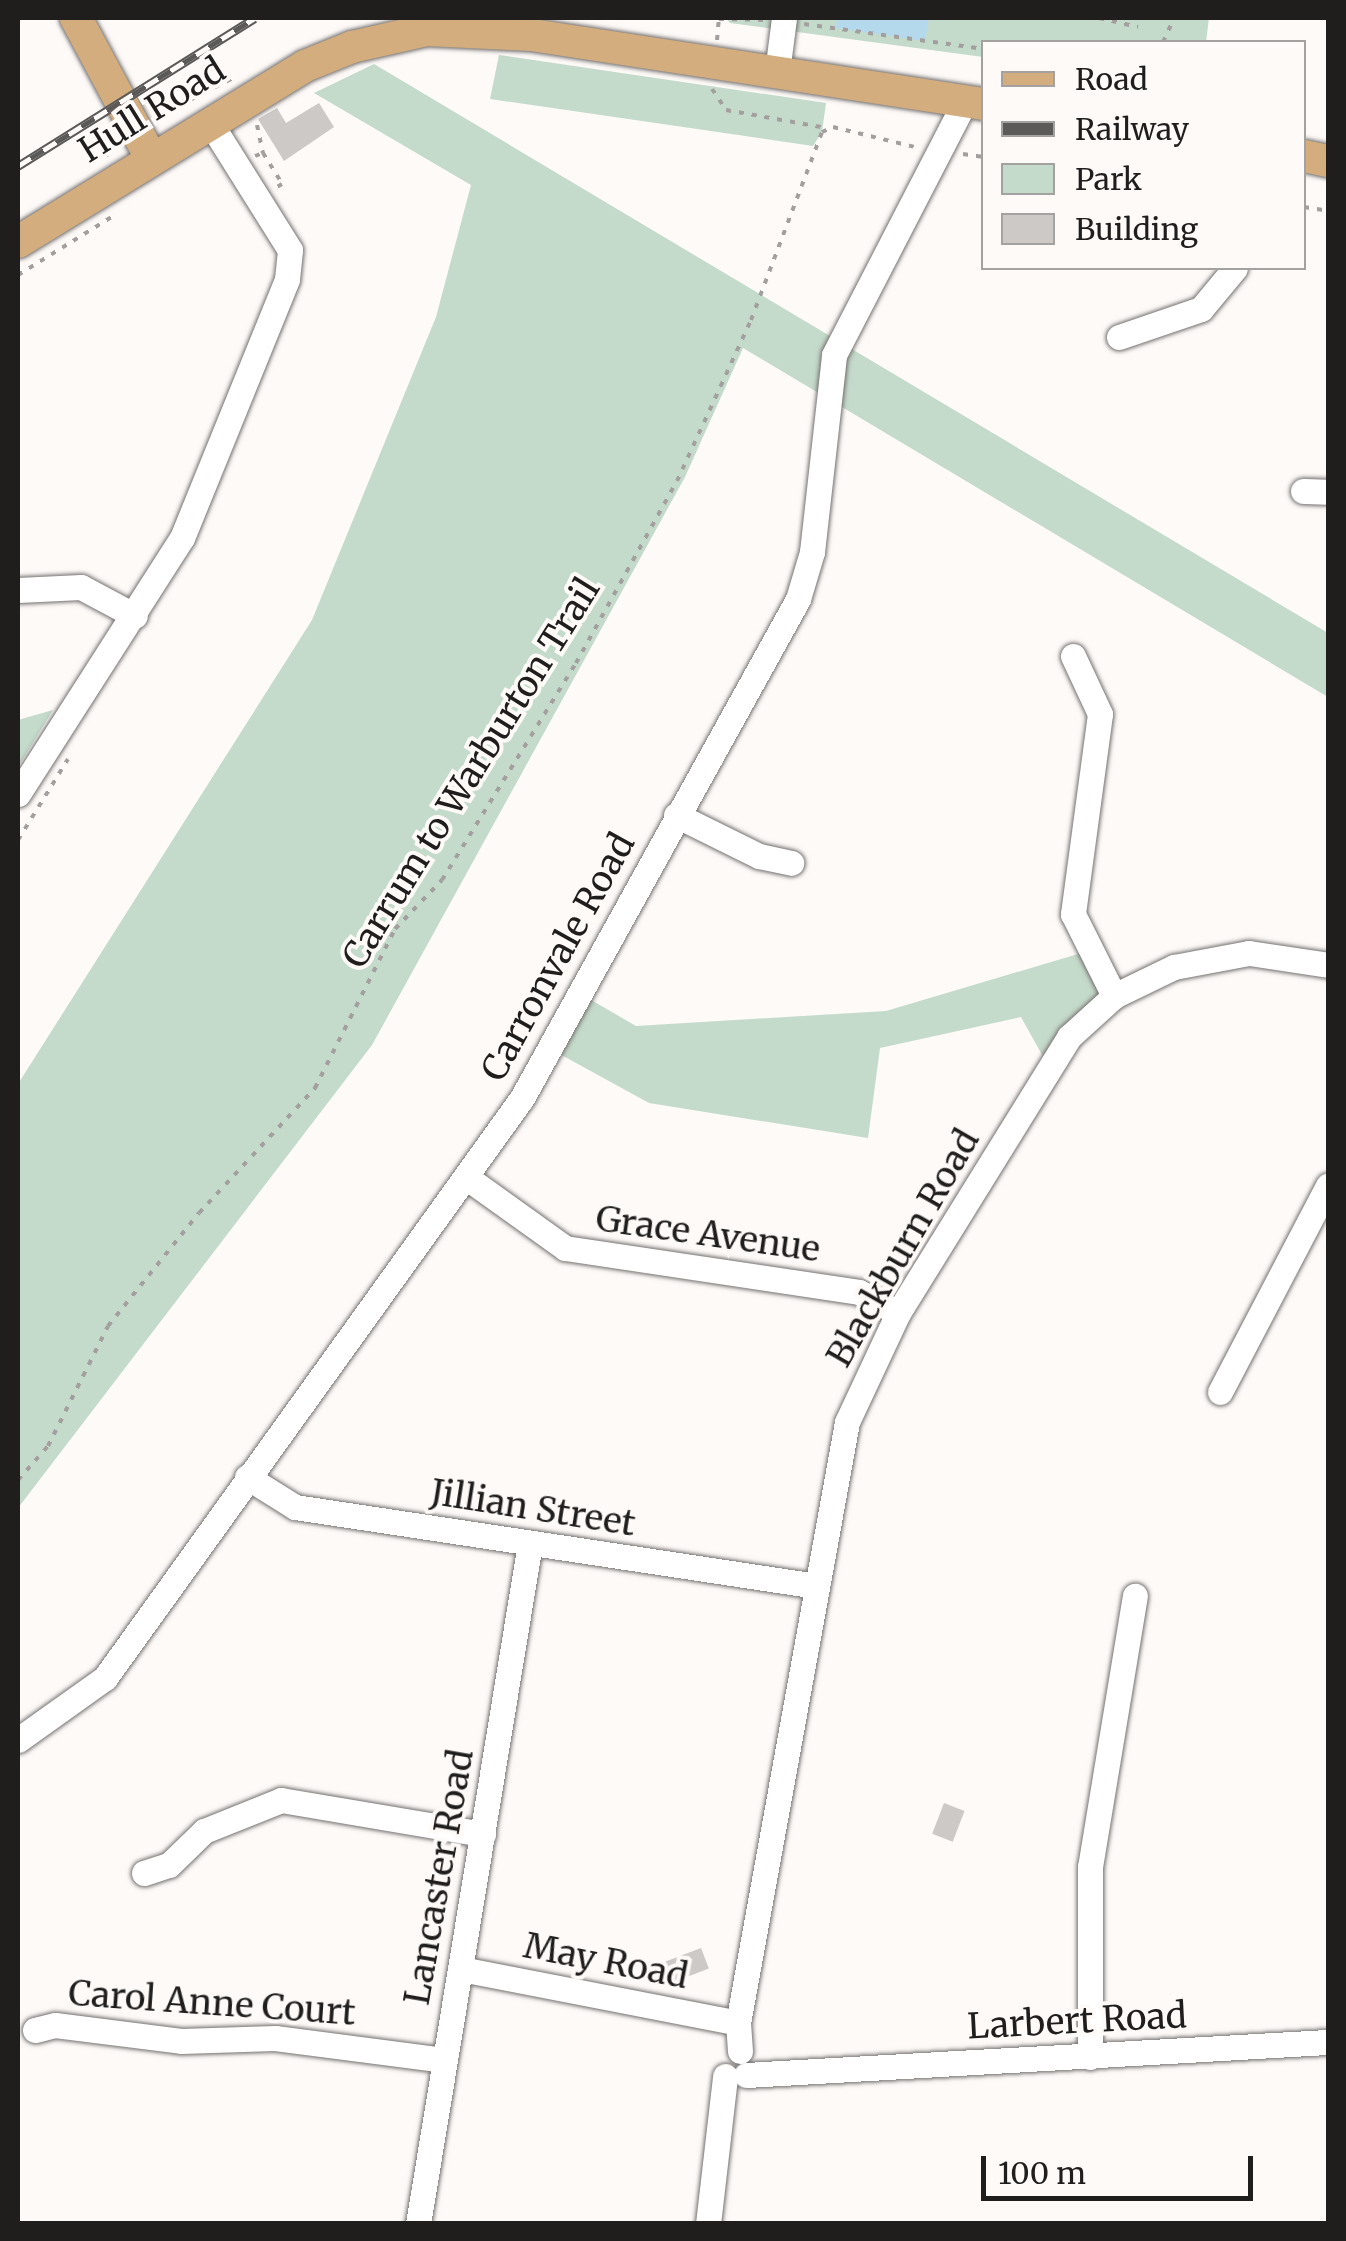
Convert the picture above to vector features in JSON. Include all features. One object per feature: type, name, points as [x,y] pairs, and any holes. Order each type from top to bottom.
[{"type":"main road","points":[[76,18],[151,158]]},
{"type":"main road","name":"Hull Road","points":[[18,242],[209,121],[305,66],[352,47],[426,30],[532,35],[974,102]]},
{"type":"street","points":[[777,72],[784,19]]},
{"type":"street","name":"Carronvale Road","points":[[18,1740],[104,1678],[522,1098],[798,599],[812,552],[834,355],[974,102]]},
{"type":"street","points":[[18,794],[182,538],[291,266],[290,250],[209,121]]},
{"type":"street","points":[[1119,337],[1201,309],[1233,270]]},
{"type":"street","points":[[18,590],[80,587],[135,616]]},
{"type":"street","points":[[1073,656],[1100,714],[1073,914],[1114,996]]},
{"type":"street","points":[[676,816],[759,856],[791,863]]},
{"type":"street","name":"Blackburn Road","points":[[708,2224],[737,2065],[738,2022],[847,1422],[898,1312],[1069,1038],[1114,996],[1174,967],[1249,953],[1328,965]]},
{"type":"street","name":"Grace Avenue","points":[[466,1177],[565,1248],[859,1292],[898,1312]]},
{"type":"street","points":[[1220,1392],[1328,1185]]},
{"type":"street","name":"Jillian Street","points":[[247,1476],[295,1507],[817,1586]]},
{"type":"street","name":"Lancaster Road","points":[[418,2224],[530,1543]]},
{"type":"street","points":[[1090,2057],[1090,1867],[1135,1596]]},
{"type":"street","points":[[144,1872],[169,1865],[204,1831],[281,1800],[482,1834]]},
{"type":"street","name":"May Road","points":[[460,1969],[738,2022]]},
{"type":"street","name":"Carol Anne Court","points":[[35,2030],[55,2025],[182,2041],[275,2038],[444,2060]]},
{"type":"street","name":"Larbert Road","points":[[737,2065],[1090,2057],[1328,2042]]},
{"type":"path","points":[[1099,18],[1138,27]]},
{"type":"path","points":[[720,19],[784,19],[981,49]]},
{"type":"path","points":[[144,118],[197,100],[240,74]]},
{"type":"path","points":[[711,83],[728,85]]},
{"type":"path","points":[[250,130],[271,116]]},
{"type":"path","points":[[258,124],[263,153]]},
{"type":"path","name":"Carrum to Warburton Trail","points":[[18,1480],[48,1446],[108,1326],[199,1213],[315,1088],[395,929],[442,880],[576,663],[677,482],[751,320],[822,132],[833,127],[926,154]]},
{"type":"path","points":[[18,276],[125,208]]},
{"type":"green space","points":[[726,18],[1209,18],[1206,40],[981,40],[981,57],[730,23]]},
{"type":"green space","points":[[499,55],[826,103],[822,132],[813,146],[490,99]]},
{"type":"green space","points":[[374,64],[1328,633],[1328,697],[743,348],[685,477],[372,1045],[18,1508],[18,1084],[312,620],[436,317],[471,185],[314,93]]},
{"type":"green space","points":[[53,710],[18,767],[18,720]]},
{"type":"green space","points":[[1088,951],[1110,996],[1046,1062],[1021,1017],[880,1048],[868,1138],[649,1103],[556,1052],[586,997],[636,1026],[886,1011]]},
{"type":"water","points":[[837,18],[929,18],[925,41],[836,28]]},
{"type":"building","points":[[319,103],[334,127],[284,161],[258,119],[277,108],[286,123]]},
{"type":"building","points":[[944,1803],[965,1811],[953,1842],[932,1834]]},
{"type":"building","points":[[701,1948],[709,1969],[672,1983],[664,1962]]},
{"type":"railway","points":[[18,166],[255,18]]}]
